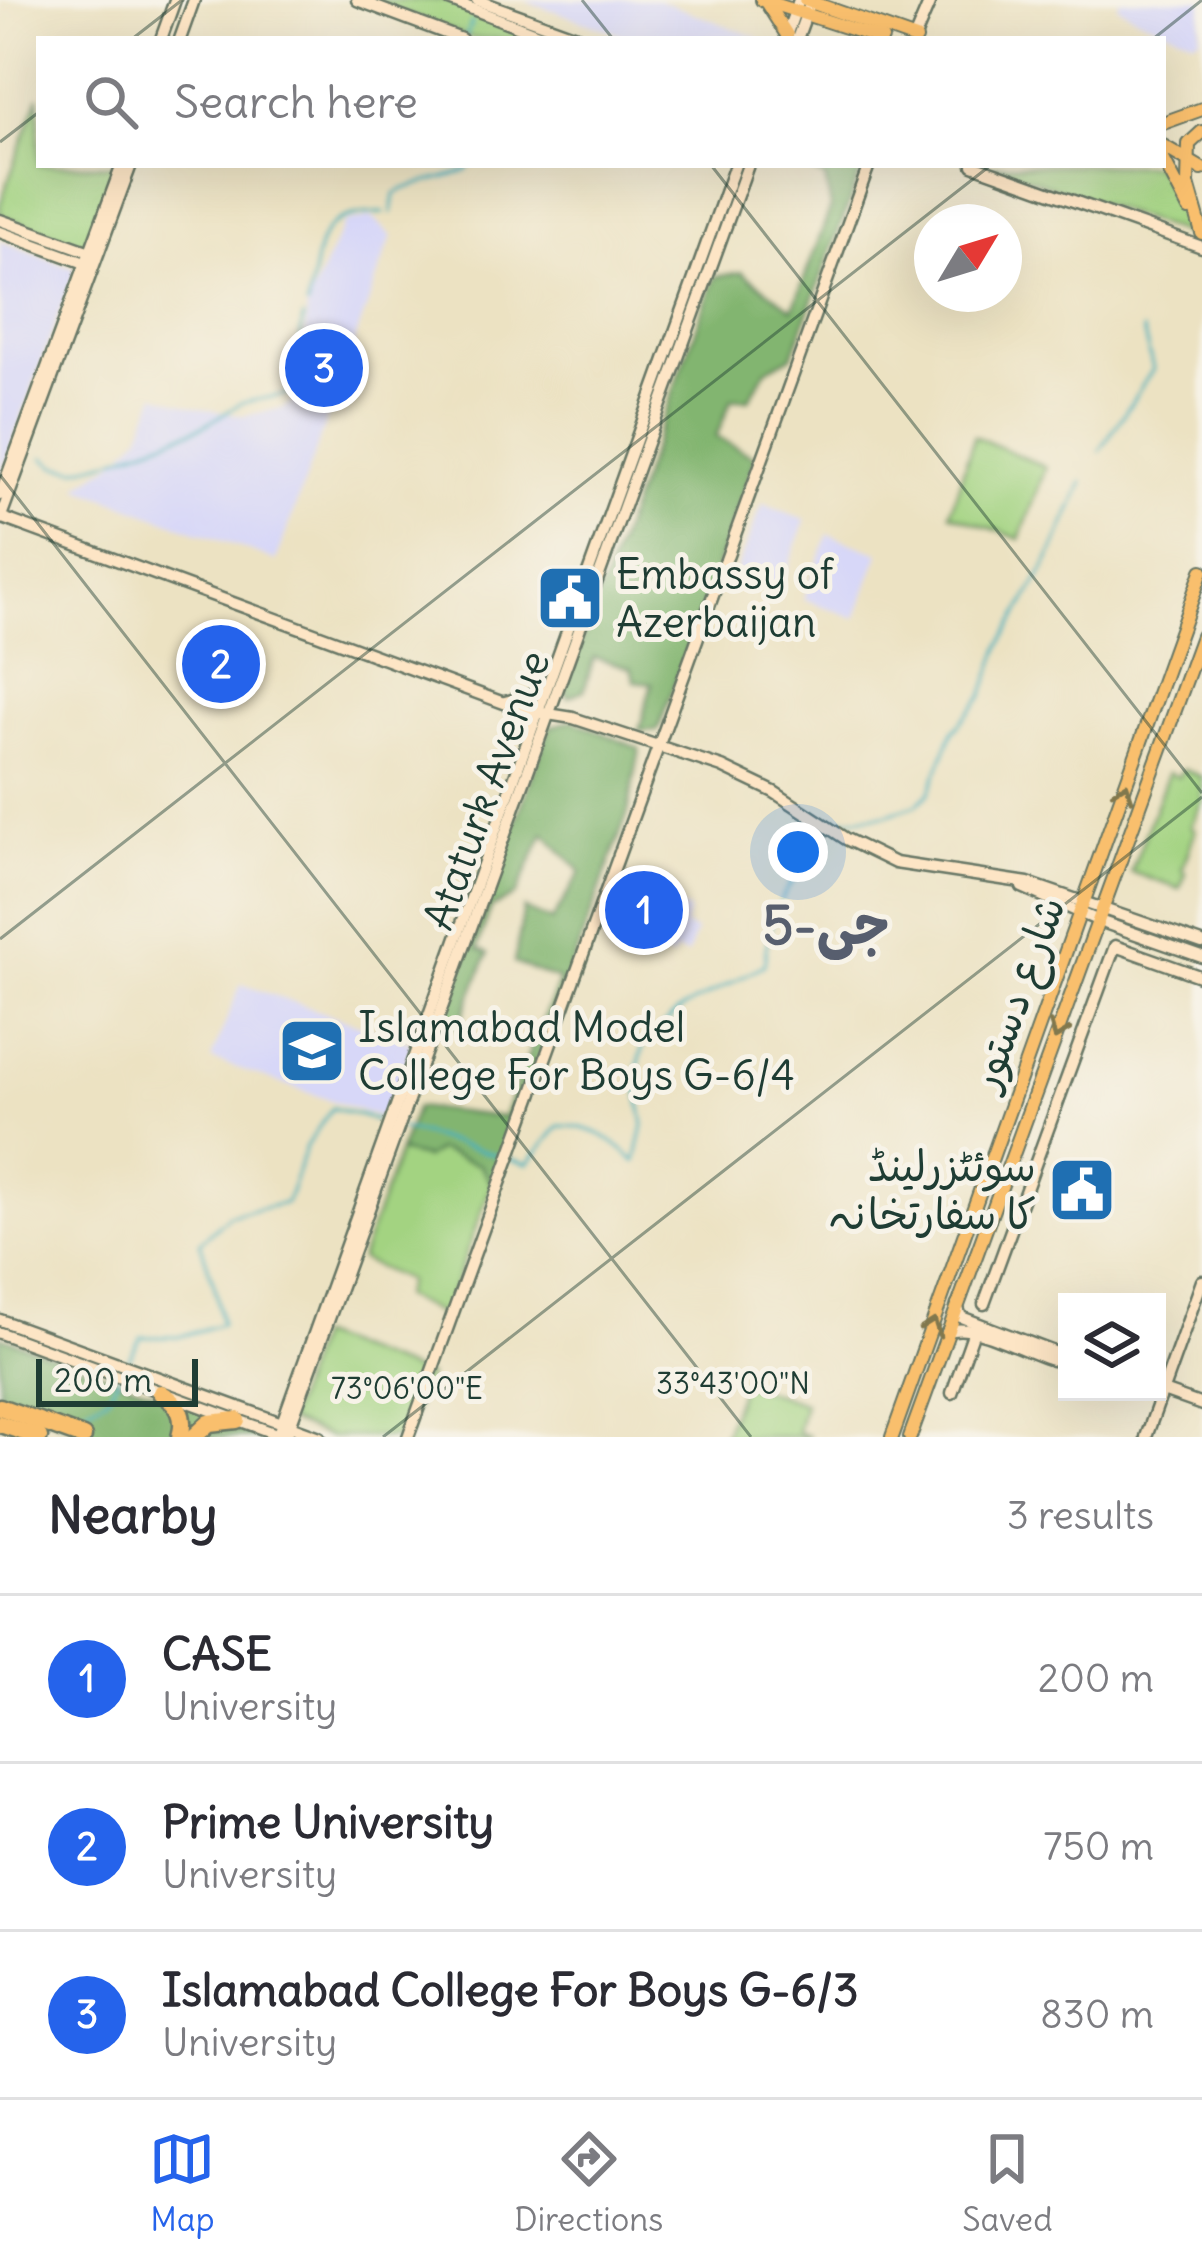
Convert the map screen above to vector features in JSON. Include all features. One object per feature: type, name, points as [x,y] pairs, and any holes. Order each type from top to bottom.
[{"type":"highway","points":[[150,1384],[173,1401],[181,1414],[180,1437]]},
{"type":"highway","points":[[194,1437],[209,1423],[237,1420]]},
{"type":"highway","points":[[12,1421],[83,1437]]},
{"type":"main road","points":[[764,1],[805,4],[906,36]]},
{"type":"main road","points":[[764,1],[788,36]]},
{"type":"main road","points":[[805,4],[875,36]]},
{"type":"main road","points":[[1166,125],[1202,109]]},
{"type":"main road","points":[[1166,127],[1198,133],[1188,150],[1197,165]]},
{"type":"main road","points":[[1166,148],[1197,165]]},
{"type":"main road","points":[[1166,165],[1201,229]]},
{"type":"main road","points":[[1197,165],[1188,184],[1201,229]]},
{"type":"main road","name":"شارع دستور","points":[[892,1437],[1202,571]]},
{"type":"main road","name":"شارع دستور","points":[[910,1437],[1202,636]]},
{"type":"main road","points":[[1139,747],[1159,753]]},
{"type":"street","points":[[172,36],[184,0]]},
{"type":"street","points":[[172,36],[184,0]]},
{"type":"street","points":[[357,0],[452,36]]},
{"type":"street","points":[[449,0],[543,36]]},
{"type":"street","points":[[477,0],[578,36]]},
{"type":"street","points":[[790,36],[805,4]]},
{"type":"street","points":[[916,36],[929,4]]},
{"type":"street","points":[[121,168],[0,518],[501,702],[574,718],[751,779],[886,860],[1028,883],[1202,957]]},
{"type":"street","points":[[90,259],[130,168]]},
{"type":"street","name":"Ataturk Avenue","points":[[650,417],[733,168]]},
{"type":"street","name":"Ataturk Avenue","points":[[284,1431],[650,417],[747,168]]},
{"type":"street","points":[[408,1437],[868,168]]},
{"type":"street","points":[[981,168],[1202,248]]},
{"type":"street","points":[[0,220],[90,259]]},
{"type":"street","points":[[0,232],[38,240]]},
{"type":"street","points":[[0,495],[38,411]]},
{"type":"street","points":[[501,702],[551,690],[574,718]]},
{"type":"street","points":[[1101,914],[1202,943]]},
{"type":"street","points":[[984,1304],[1114,946],[1202,977]]},
{"type":"street","name":"Ataturk Avenue","points":[[284,1431],[300,1400],[429,1028]]},
{"type":"street","points":[[1166,1374],[1202,1281]]},
{"type":"street","points":[[957,1305],[961,1317],[1058,1356]]},
{"type":"street","points":[[0,1320],[237,1420],[316,1436]]},
{"type":"street","points":[[947,1332],[962,1327],[1058,1361]]},
{"type":"street","points":[[952,1393],[974,1331]]},
{"type":"street","points":[[0,1333],[97,1362]]},
{"type":"street","points":[[150,1384],[284,1431]]},
{"type":"street","points":[[1166,1392],[1202,1405]]},
{"type":"street","points":[[300,1400],[304,1422],[316,1436]]},
{"type":"street","points":[[1146,1437],[1157,1401]]},
{"type":"shaded area","points":[[524,0],[658,0],[754,36],[625,36]]},
{"type":"shaded area","points":[[1120,0],[1202,0],[1200,37],[1194,40],[1139,18],[1117,6]]},
{"type":"shaded area","points":[[372,217],[392,236],[276,561],[77,487],[116,461],[140,436],[156,394],[244,416],[283,408],[302,395],[307,305],[344,223]]},
{"type":"shaded area","points":[[0,241],[75,269],[0,477]]},
{"type":"shaded area","points":[[763,503],[806,520],[780,588],[736,571]]},
{"type":"shaded area","points":[[828,534],[880,553],[856,618],[804,599]]},
{"type":"shaded area","points":[[627,883],[689,911],[684,926],[696,931],[687,955],[675,951],[672,958],[632,943],[627,953],[606,946]]},
{"type":"shaded area","name":"Islamabad Model College For Boys G-6/4","points":[[241,984],[412,1043],[385,1119],[211,1059]]},
{"type":"green space","points":[[368,0],[446,0],[547,36],[466,36]]},
{"type":"green space","points":[[36,104],[36,168],[115,168],[87,247],[0,215]]},
{"type":"green space","points":[[803,168],[862,168],[792,356],[767,369],[749,399],[732,399],[716,437],[756,457],[658,730],[639,731],[652,683],[635,681],[631,668],[594,657],[584,690],[568,697],[565,688],[715,277],[742,272],[793,309],[831,207],[825,178]]},
{"type":"green space","points":[[1001,168],[1158,168],[1189,228],[1187,235]]},
{"type":"green space","points":[[974,436],[1046,467],[1020,539],[950,513]]},
{"type":"green space","points":[[572,720],[640,749],[628,812],[492,1184],[480,1165],[439,1150],[425,1158],[399,1152],[416,1107],[503,1117],[559,980],[514,963],[524,909],[552,921],[581,872],[544,833],[516,895],[491,908],[477,948],[488,954],[458,1027],[442,1025],[550,727]]},
{"type":"green space","points":[[1183,769],[1202,777],[1202,801],[1191,826],[1195,831],[1180,889],[1131,872],[1168,773],[1178,777]]},
{"type":"green space","points":[[439,1150],[480,1165],[492,1184],[443,1316],[402,1296],[407,1281],[360,1259],[399,1152],[424,1158]]},
{"type":"green space","points":[[0,1336],[278,1437],[104,1437],[0,1400]]},
{"type":"green space","points":[[317,1336],[428,1376],[405,1437],[330,1437],[287,1421]]},
{"type":"green space","points":[[742,1383],[804,1403],[797,1432],[810,1437],[723,1437]]},
{"type":"waterway","points":[[466,36],[472,22]]},
{"type":"waterway","points":[[392,213],[395,194],[469,168]]},
{"type":"waterway","points":[[307,306],[318,250],[331,226],[360,214],[384,213]]},
{"type":"waterway","points":[[43,457],[56,466],[77,469],[102,463],[204,426],[241,403],[293,393],[303,318]]},
{"type":"waterway","points":[[1100,451],[1153,369],[1143,331]]},
{"type":"waterway","points":[[836,820],[885,815],[916,805],[929,793],[953,731],[983,696],[1001,645],[1048,563],[1083,482]]},
{"type":"waterway","points":[[401,1128],[528,1164],[559,1126],[571,1126],[601,1135],[636,1162],[644,1125],[636,1078],[644,1041],[682,1009],[764,965],[770,929],[782,899],[820,842]]},
{"type":"waterway","points":[[61,1422],[107,1397],[141,1337],[178,1337],[221,1324],[200,1242],[229,1215],[286,1203],[306,1146],[332,1108],[375,1120]]},
{"type":"place","name":"Islamabad College For Boys G-6/3","points":[[324,368]]},
{"type":"place","name":"Embassy of Azerbaijan","points":[[570,598]]},
{"type":"place","name":"Prime University","points":[[221,664]]},
{"type":"place","name":"CASE","points":[[644,910]]},
{"type":"place","name":"Islamabad Model College For Boys G-6/4","points":[[312,1051]]},
{"type":"place","name":"سوئٹزرلینڈ کا سفارتخانہ","points":[[1082,1190]]},
{"type":"district","name":"جی-5","points":[[826,925]]}]
